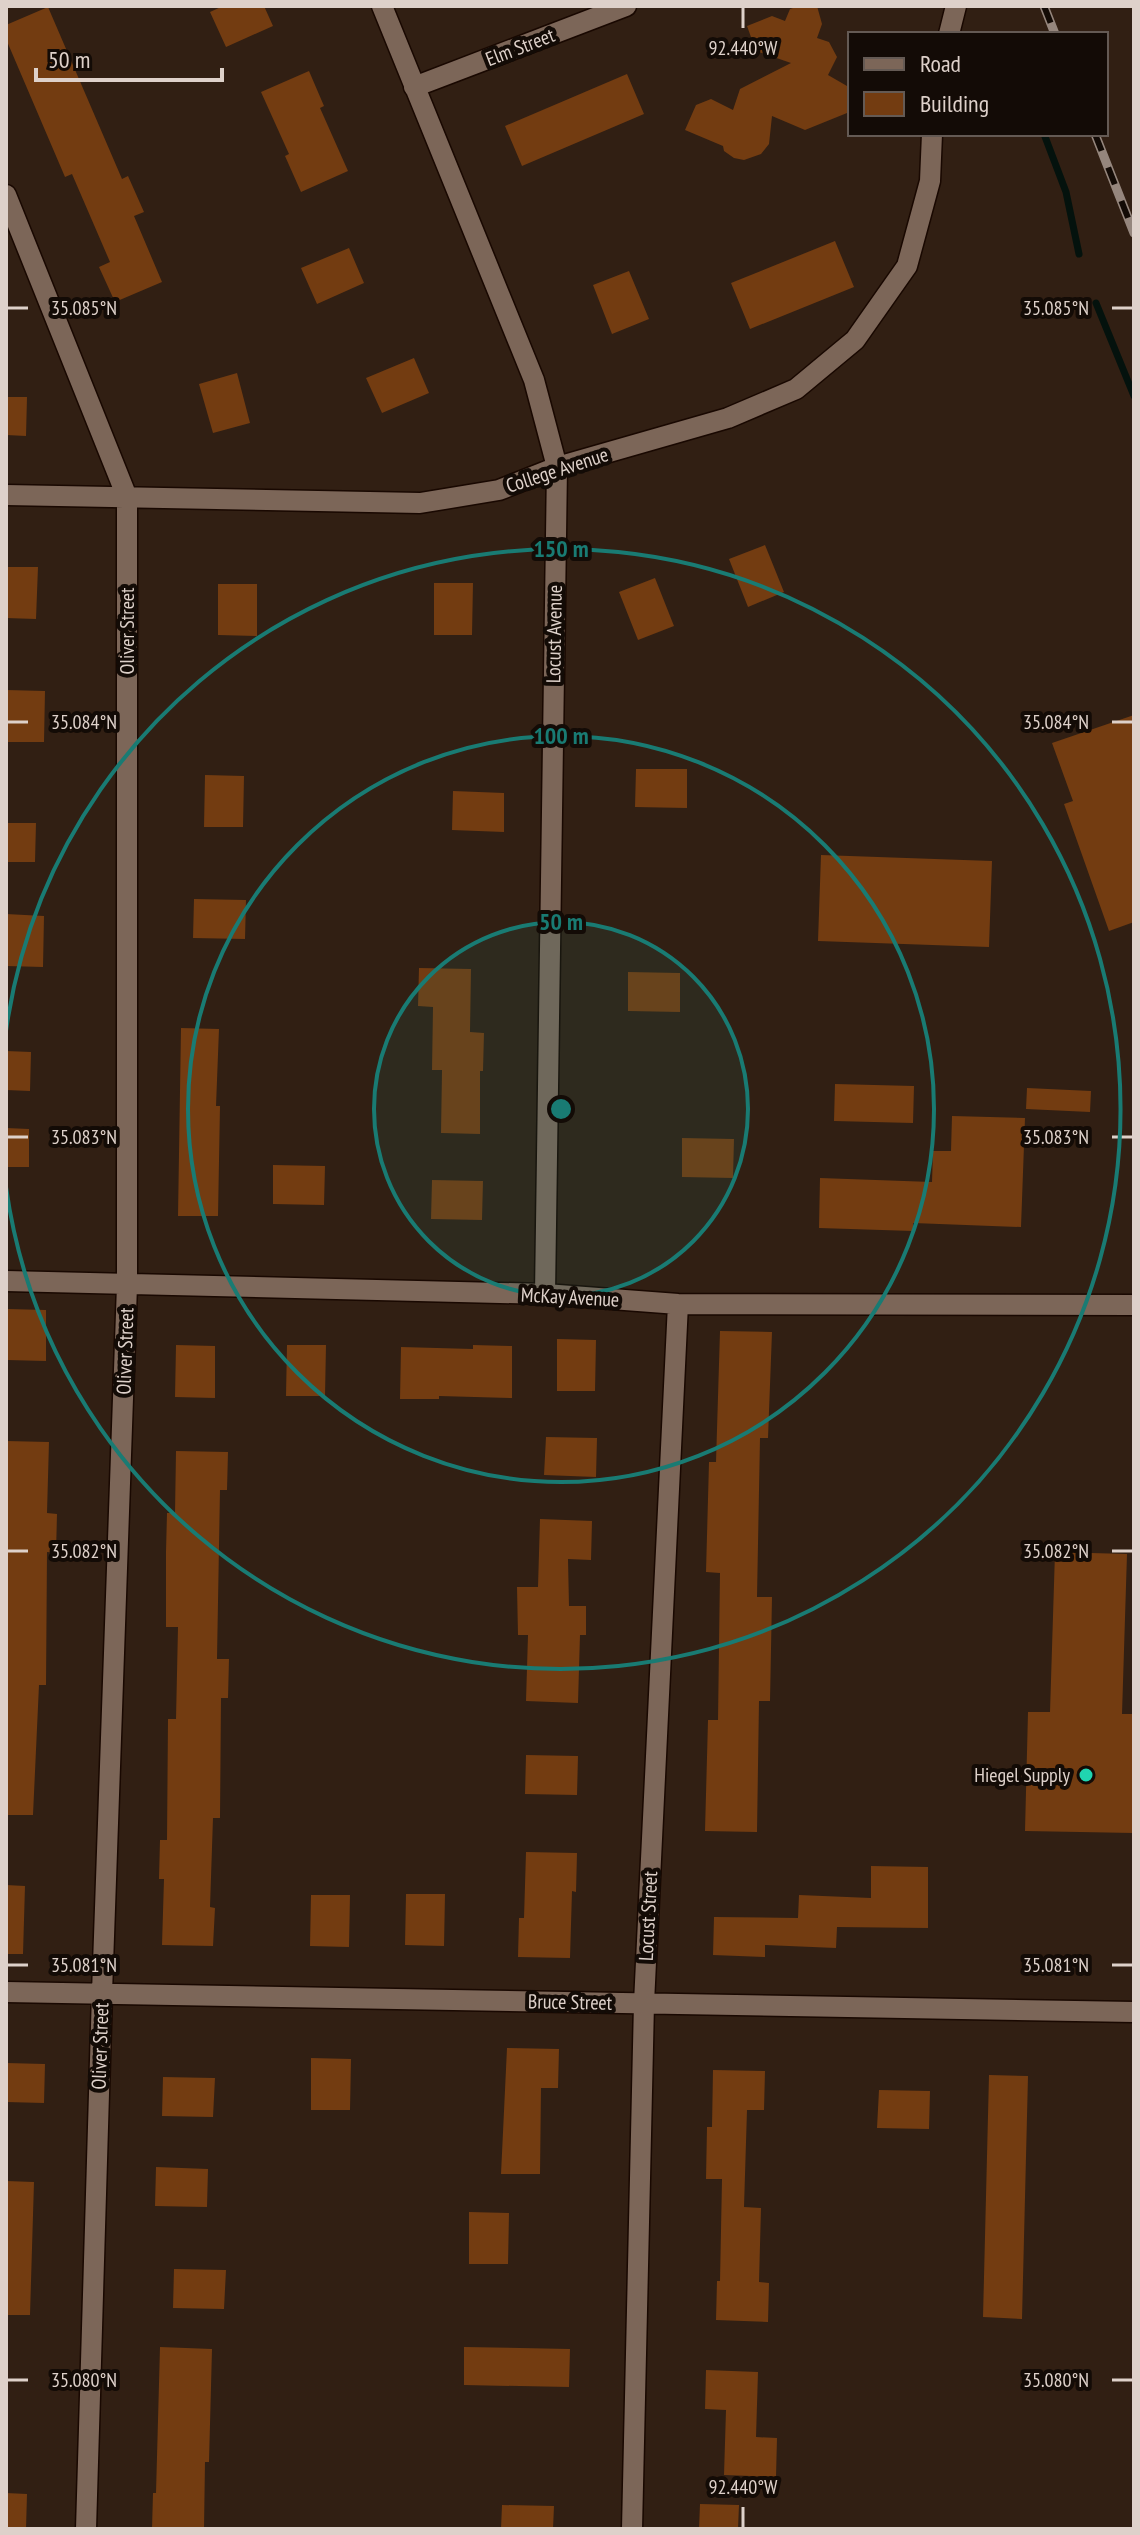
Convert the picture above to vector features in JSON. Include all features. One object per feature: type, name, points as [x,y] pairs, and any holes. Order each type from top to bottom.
[{"type":"street","name":"Locust Avenue","points":[[382,6],[534,380],[557,467],[545,1294]]},
{"type":"street","name":"Elm Street","points":[[414,87],[626,6]]},
{"type":"street","points":[[950,32],[956,6]]},
{"type":"street","name":"College Avenue","points":[[6,495],[420,503],[499,490],[557,467],[741,412],[796,389],[855,340],[907,266],[930,181],[932,136]]},
{"type":"street","name":"Oliver Street","points":[[6,195],[127,497],[127,1285],[86,2529]]},
{"type":"street","name":"McKay Avenue","points":[[6,1281],[545,1294],[678,1304],[1134,1305]]},
{"type":"street","name":"Locust Street","points":[[632,2529],[644,2003],[678,1304]]},
{"type":"street","name":"Bruce Street","points":[[6,1992],[1134,2012]]},
{"type":"building","points":[[223,6],[264,6],[273,26],[226,47],[210,12]]},
{"type":"building","points":[[817,6],[822,24],[817,38],[829,42],[837,57],[828,75],[847,86],[847,113],[805,130],[772,116],[769,144],[761,154],[744,160],[734,158],[724,151],[723,146],[685,130],[696,105],[711,99],[733,110],[740,89],[791,63],[756,51],[747,26],[772,16],[785,21],[790,9]]},
{"type":"building","points":[[48,7],[122,179],[128,176],[144,212],[134,216],[162,282],[115,302],[99,267],[110,262],[72,174],[65,177],[6,39],[6,25]]},
{"type":"building","points":[[309,71],[324,106],[320,108],[348,171],[301,192],[285,156],[289,154],[261,92]]},
{"type":"building","points":[[627,74],[644,114],[522,166],[505,126]]},
{"type":"building","points":[[835,241],[854,287],[750,329],[731,283]]},
{"type":"building","points":[[349,248],[364,283],[317,304],[301,268]]},
{"type":"building","points":[[629,271],[649,319],[612,334],[593,285]]},
{"type":"building","points":[[414,358],[429,393],[382,413],[366,378]]},
{"type":"building","points":[[237,373],[250,423],[213,433],[199,384]]},
{"type":"building","points":[[6,397],[27,397],[26,436],[6,435]]},
{"type":"building","points":[[765,545],[784,592],[748,607],[729,559]]},
{"type":"building","points":[[6,567],[38,567],[36,619],[6,618]]},
{"type":"building","points":[[655,578],[674,626],[638,640],[619,592]]},
{"type":"building","points":[[434,583],[473,583],[472,635],[434,635]]},
{"type":"building","points":[[218,584],[257,584],[257,636],[218,635]]},
{"type":"building","points":[[6,690],[45,691],[44,742],[6,742]]},
{"type":"building","points":[[1134,715],[1134,922],[1109,931],[1064,804],[1073,801],[1052,743]]},
{"type":"building","points":[[636,769],[687,769],[687,808],[635,807]]},
{"type":"building","points":[[205,775],[244,776],[243,827],[204,827]]},
{"type":"building","points":[[453,791],[504,793],[504,832],[452,830]]},
{"type":"building","points":[[6,823],[36,823],[35,862],[6,862]]},
{"type":"building","points":[[821,855],[992,861],[989,947],[818,941]]},
{"type":"building","points":[[194,899],[246,900],[245,939],[193,938]]},
{"type":"building","points":[[6,914],[44,916],[43,967],[6,966]]},
{"type":"building","points":[[419,968],[471,969],[470,1032],[484,1033],[483,1071],[480,1071],[480,1134],[441,1133],[442,1070],[432,1070],[433,1007],[418,1006]]},
{"type":"building","points":[[628,972],[680,973],[680,1012],[628,1011]]},
{"type":"building","points":[[181,1028],[219,1029],[216,1106],[220,1106],[218,1216],[178,1216]]},
{"type":"building","points":[[6,1051],[31,1052],[30,1091],[6,1090]]},
{"type":"building","points":[[835,1084],[914,1086],[913,1123],[834,1121]]},
{"type":"building","points":[[1027,1088],[1091,1091],[1090,1112],[1026,1109]]},
{"type":"building","points":[[952,1116],[1025,1118],[1021,1227],[913,1223],[913,1231],[819,1228],[820,1178],[932,1182],[933,1151],[951,1151]]},
{"type":"building","points":[[6,1128],[29,1129],[29,1167],[6,1167]]},
{"type":"building","points":[[682,1138],[734,1139],[733,1178],[682,1177]]},
{"type":"building","points":[[273,1165],[325,1166],[324,1205],[273,1204]]},
{"type":"building","points":[[432,1180],[483,1181],[482,1220],[431,1219]]},
{"type":"building","points":[[7,1309],[46,1310],[46,1361],[7,1360]]},
{"type":"building","points":[[720,1331],[772,1332],[768,1438],[760,1438],[757,1597],[772,1597],[770,1701],[759,1701],[757,1832],[705,1831],[708,1720],[718,1720],[720,1573],[706,1572],[709,1462],[716,1462]]},
{"type":"building","points":[[557,1339],[596,1340],[595,1391],[557,1391]]},
{"type":"building","points":[[176,1345],[215,1346],[215,1398],[175,1397]]},
{"type":"building","points":[[287,1345],[326,1345],[325,1396],[286,1396]]},
{"type":"building","points":[[473,1345],[512,1346],[512,1398],[439,1396],[439,1399],[400,1399],[401,1347],[473,1349]]},
{"type":"building","points":[[546,1437],[597,1438],[596,1477],[544,1475]]},
{"type":"building","points":[[6,1441],[49,1442],[47,1513],[57,1514],[56,1553],[47,1552],[46,1685],[39,1685],[33,1815],[6,1815]]},
{"type":"building","points":[[176,1451],[228,1452],[227,1490],[220,1490],[217,1659],[229,1659],[228,1698],[221,1698],[220,1818],[213,1818],[210,1907],[215,1908],[213,1946],[162,1945],[164,1879],[159,1879],[160,1840],[167,1840],[168,1719],[176,1719],[178,1627],[166,1627],[166,1552],[167,1513],[175,1513]]},
{"type":"building","points":[[540,1519],[592,1521],[591,1560],[568,1559],[569,1606],[586,1606],[586,1635],[580,1635],[578,1703],[526,1701],[528,1635],[518,1635],[517,1587],[538,1587]]},
{"type":"building","points":[[1055,1552],[1127,1554],[1122,1714],[1134,1714],[1134,1833],[1025,1831],[1028,1712],[1050,1712]]},
{"type":"building","points":[[526,1755],[578,1756],[577,1795],[525,1794]]},
{"type":"building","points":[[526,1852],[577,1853],[576,1892],[572,1891],[570,1958],[518,1957],[519,1918],[524,1918]]},
{"type":"building","points":[[871,1866],[928,1867],[928,1928],[837,1927],[836,1948],[765,1945],[765,1957],[713,1955],[714,1917],[798,1918],[799,1895],[871,1898]]},
{"type":"building","points":[[6,1885],[25,1886],[23,1954],[6,1954]]},
{"type":"building","points":[[406,1894],[445,1894],[444,1946],[405,1945]]},
{"type":"building","points":[[311,1895],[350,1895],[349,1947],[310,1946]]},
{"type":"building","points":[[507,2048],[559,2049],[558,2088],[541,2088],[540,2174],[501,2174]]},
{"type":"building","points":[[311,2058],[351,2059],[350,2110],[311,2110]]},
{"type":"building","points":[[6,2063],[45,2064],[44,2103],[6,2102]]},
{"type":"building","points":[[713,2070],[765,2071],[764,2110],[747,2110],[744,2207],[761,2208],[759,2282],[769,2283],[768,2322],[716,2320],[722,2179],[706,2179],[707,2127],[712,2127]]},
{"type":"building","points":[[989,2075],[1028,2076],[1022,2319],[983,2317]]},
{"type":"building","points":[[163,2077],[215,2078],[213,2117],[162,2116]]},
{"type":"building","points":[[879,2090],[930,2091],[929,2129],[877,2128]]},
{"type":"building","points":[[156,2167],[208,2169],[207,2207],[155,2206]]},
{"type":"building","points":[[6,2181],[34,2182],[30,2315],[6,2315]]},
{"type":"building","points":[[469,2212],[509,2213],[508,2264],[469,2264]]},
{"type":"building","points":[[174,2269],[226,2270],[224,2309],[173,2308]]},
{"type":"building","points":[[160,2347],[212,2349],[204,2529],[152,2529],[153,2493],[156,2493]]},
{"type":"building","points":[[464,2347],[570,2349],[569,2387],[464,2385]]},
{"type":"building","points":[[706,2370],[758,2372],[756,2437],[777,2438],[776,2477],[724,2475],[726,2410],[705,2409]]},
{"type":"building","points":[[6,2493],[27,2494],[26,2529],[6,2529]]},
{"type":"building","points":[[700,2504],[739,2505],[738,2529],[699,2529]]},
{"type":"building","points":[[502,2505],[554,2506],[553,2529],[501,2529]]},
{"type":"waterway","points":[[1045,136],[1066,192],[1079,254]]},
{"type":"waterway","points":[[1096,303],[1134,396]]},
{"type":"railway","points":[[1044,6],[1054,32]]},
{"type":"railway","points":[[1096,136],[1134,233]]},
{"type":"place","name":"Hiegel Supply","points":[[1086,1775]]}]
